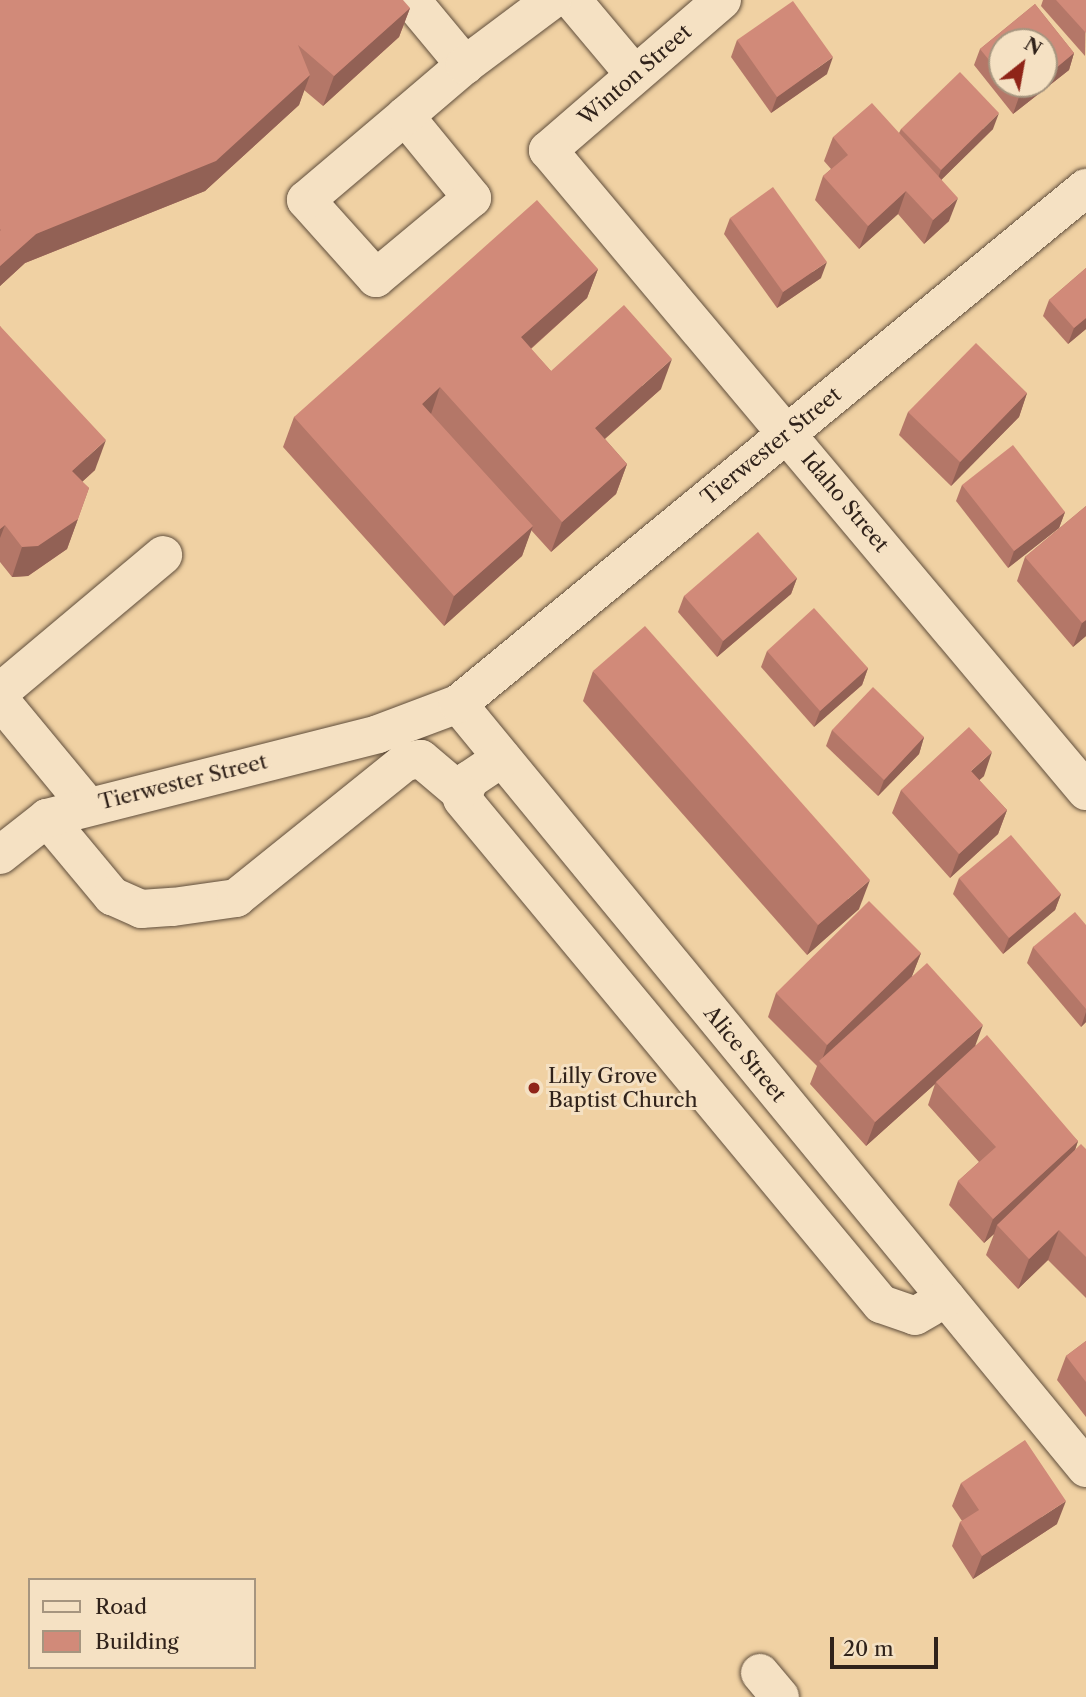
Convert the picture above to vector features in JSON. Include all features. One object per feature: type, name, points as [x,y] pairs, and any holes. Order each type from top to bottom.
[{"type":"street","points":[[411,0],[465,65]]},
{"type":"street","points":[[405,116],[465,65],[552,0]]},
{"type":"street","points":[[572,0],[634,74]]},
{"type":"street","name":"Winton Street","points":[[548,150],[722,0]]},
{"type":"street","name":"Idaho Street","points":[[548,150],[788,432],[1086,791]]},
{"type":"street","name":"Tierwester Street","points":[[0,855],[47,818],[87,805],[378,734],[457,704],[1086,188]]},
{"type":"street","points":[[0,692],[163,555]]},
{"type":"street","points":[[0,700],[87,805]]},
{"type":"street","name":"Alice Street","points":[[457,704],[1086,1468]]},
{"type":"street","points":[[460,792],[502,758]]},
{"type":"street","points":[[47,818],[112,897],[142,909],[236,898],[405,762],[421,760],[460,792],[881,1304],[915,1316],[946,1298]]},
{"type":"street","points":[[608,975],[653,943]]},
{"type":"building","points":[[0,0],[403,0],[410,8],[334,76],[298,45],[310,75],[216,161],[36,234],[0,266]]},
{"type":"building","points":[[1056,0],[1086,0],[1086,33]]},
{"type":"building","points":[[793,1],[833,57],[777,97],[737,40]]},
{"type":"building","points":[[1035,4],[1054,28],[1006,28]]},
{"type":"building","points":[[1058,33],[1074,53],[1058,66]]},
{"type":"building","points":[[988,42],[988,59],[980,49]]},
{"type":"building","points":[[960,72],[999,113],[941,170],[901,129]]},
{"type":"building","points":[[872,103],[958,198],[933,220],[906,191],[868,226],[823,176],[848,155],[833,137]]},
{"type":"building","points":[[773,187],[827,262],[783,292],[730,218]]},
{"type":"building","points":[[537,200],[598,269],[521,337],[551,371],[624,305],[672,359],[595,428],[627,464],[562,522],[440,387],[422,404],[533,526],[454,596],[294,417]]},
{"type":"building","points":[[1086,268],[1086,318],[1074,328],[1049,300]]},
{"type":"building","points":[[0,326],[106,440],[72,471],[89,488],[78,519],[38,546],[22,547],[5,525],[0,529]]},
{"type":"building","points":[[976,343],[1027,393],[960,462],[908,412]]},
{"type":"building","points":[[1013,445],[1065,512],[1014,551],[962,485]]},
{"type":"building","points":[[1086,506],[1086,620],[1082,623],[1025,557]]},
{"type":"building","points":[[758,532],[797,578],[723,641],[684,596]]},
{"type":"building","points":[[814,608],[868,668],[820,711],[767,651]]},
{"type":"building","points":[[645,626],[870,880],[818,925],[593,671]]},
{"type":"building","points":[[873,687],[924,737],[884,780],[832,730]]},
{"type":"building","points":[[969,727],[992,752],[971,771],[1007,810],[959,854],[901,790]]},
{"type":"building","points":[[1011,835],[1061,894],[1009,938],[959,878]]},
{"type":"building","points":[[869,901],[921,953],[827,1045],[776,993]]},
{"type":"building","points":[[1075,912],[1086,925],[1086,1009],[1033,947]]},
{"type":"building","points":[[927,963],[983,1025],[875,1122],[819,1061]]},
{"type":"building","points":[[987,1035],[1078,1141],[993,1219],[958,1181],[996,1147],[936,1082]]},
{"type":"building","points":[[1081,1144],[1086,1149],[1086,1257],[1059,1230],[1029,1259],[997,1225]]},
{"type":"building","points":[[1086,1341],[1086,1382],[1066,1356]]},
{"type":"building","points":[[1025,1440],[1066,1501],[982,1556],[960,1522],[979,1510],[961,1483]]},
{"type":"place","name":"Lilly Grove Baptist Church","points":[[534,1088]]}]
